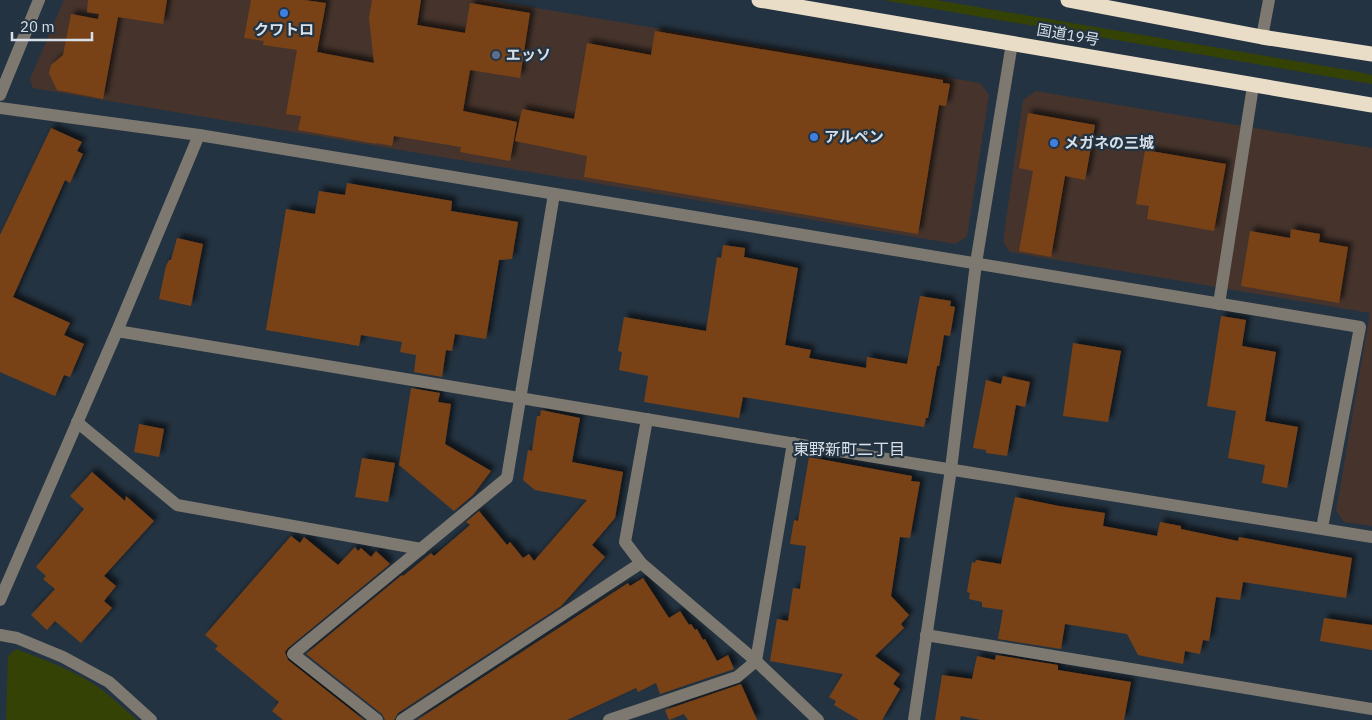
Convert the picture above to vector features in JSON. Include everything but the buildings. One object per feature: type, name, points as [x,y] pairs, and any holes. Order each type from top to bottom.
[{"type":"highway","name":"国道19号","points":[[759,0],[1372,106]]},
{"type":"highway","points":[[1068,0],[1262,37],[1372,54]]},
{"type":"street","points":[[0,95],[38,0]]},
{"type":"street","points":[[1262,37],[1269,0]]},
{"type":"street","points":[[914,720],[951,469],[976,263],[1012,43]]},
{"type":"street","points":[[1219,304],[1253,86]]},
{"type":"street","points":[[0,108],[199,135],[1360,327],[1322,528]]},
{"type":"street","points":[[0,600],[117,331],[199,135]]},
{"type":"street","points":[[377,720],[293,654],[507,478],[554,194]]},
{"type":"street","points":[[117,331],[1372,537]]},
{"type":"street","points":[[646,419],[625,542],[641,563],[756,660],[818,720]]},
{"type":"street","points":[[77,422],[178,505],[421,548]]},
{"type":"street","points":[[609,720],[737,677],[756,660],[793,443]]},
{"type":"street","points":[[402,720],[641,563]]},
{"type":"street","points":[[0,635],[17,638],[54,653],[109,682],[150,720]]},
{"type":"street","points":[[926,635],[1372,709]]},
{"type":"shaded area","points":[[64,0],[489,0],[980,83],[989,95],[967,236],[956,244],[33,88],[30,79]]},
{"type":"shaded area","points":[[1036,91],[1372,148],[1372,526],[1344,522],[1336,511],[1370,313],[1010,252],[1003,242],[1023,100]]},
{"type":"green space","points":[[883,0],[936,0],[1354,71],[1372,75],[1372,84]]},
{"type":"green space","points":[[16,649],[60,666],[81,677],[106,693],[137,720],[6,720],[8,656]]},
{"type":"place","name":"クワトロ","points":[[284,13]]},
{"type":"place","name":"エッソ","points":[[496,55]]},
{"type":"place","name":"アルペン","points":[[814,137]]},
{"type":"place","name":"メガネの三城","points":[[1054,143]]},
{"type":"district","name":"東野新町二丁目","points":[[849,449]]}]
